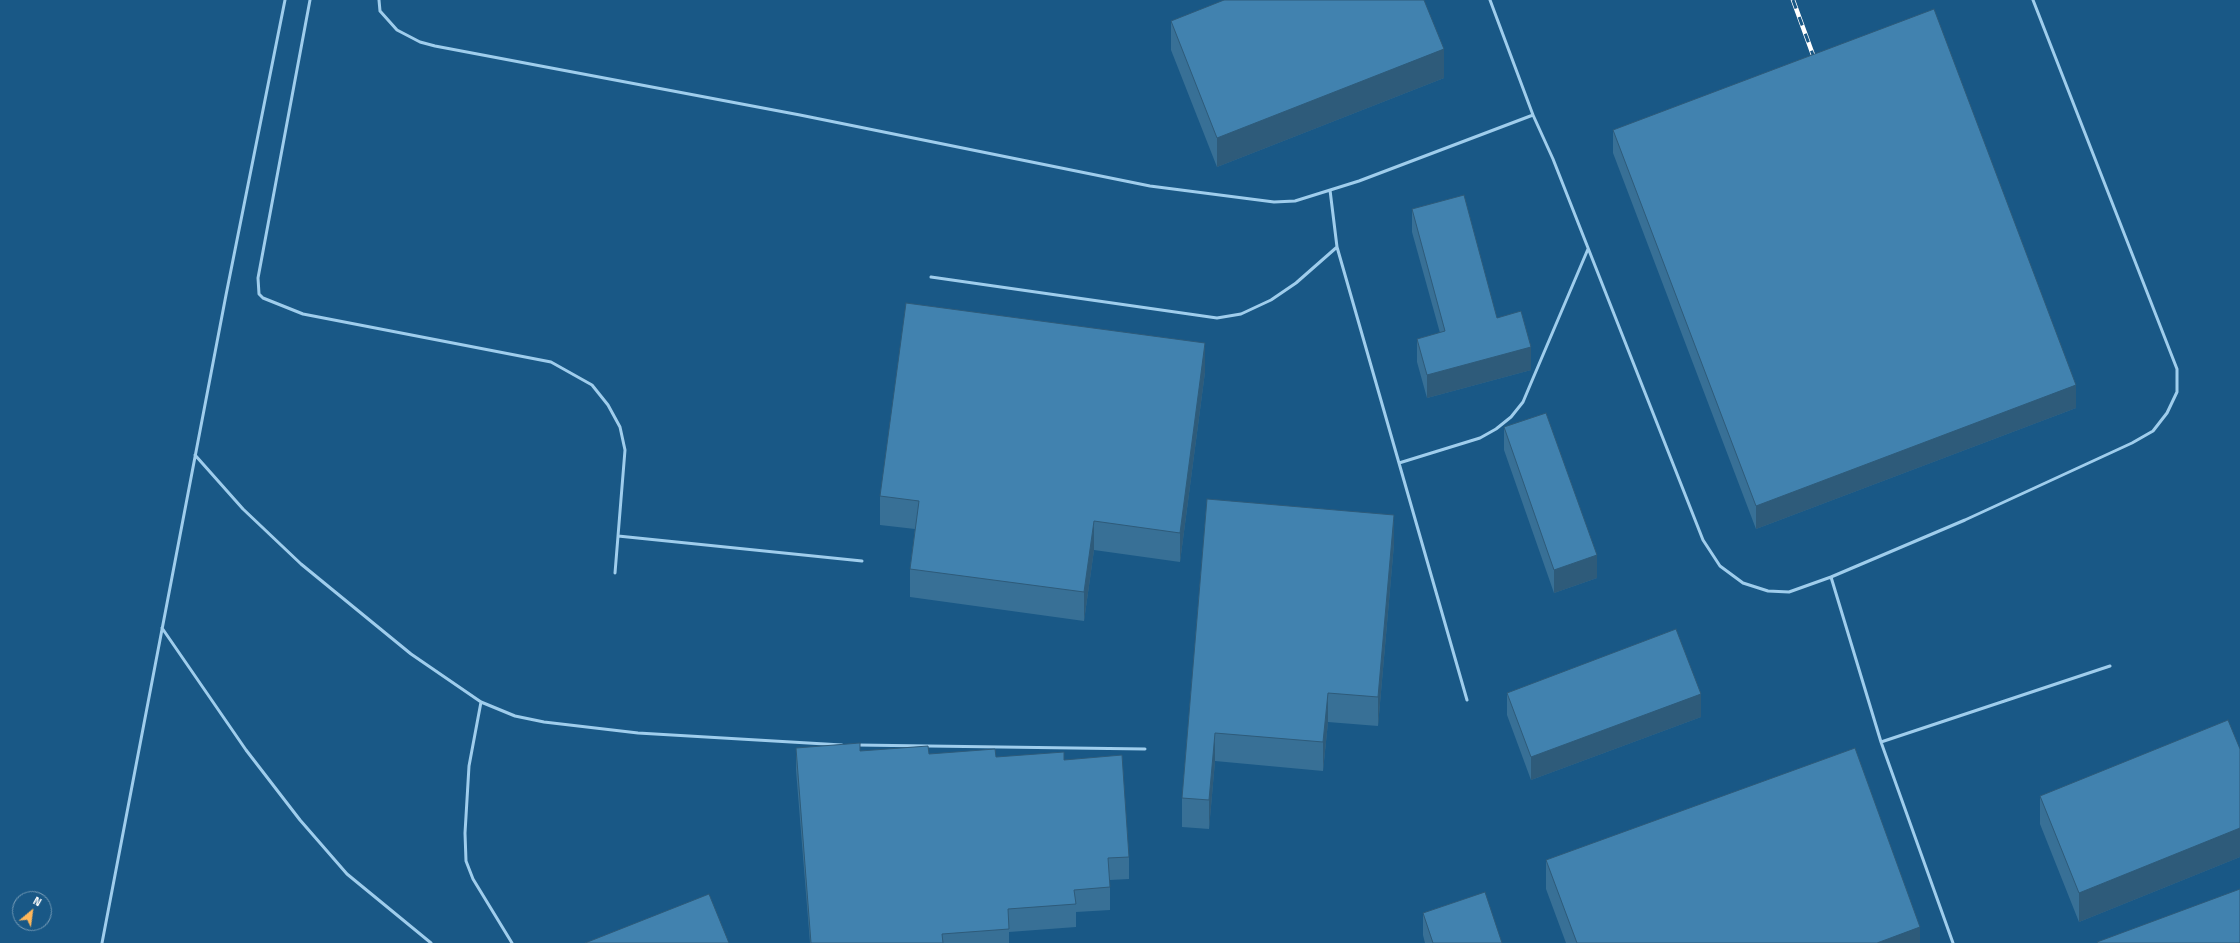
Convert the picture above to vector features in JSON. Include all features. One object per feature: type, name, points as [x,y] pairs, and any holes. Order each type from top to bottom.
[{"type":"lane","points":[[102,943],[285,0]]},
{"type":"lane","points":[[310,0],[258,278],[259,294],[263,298],[303,314],[551,362],[592,385],[608,405],[620,427],[625,450],[616,573]]},
{"type":"lane","points":[[379,0],[380,11],[398,30],[420,42],[435,46],[800,115],[1150,186],[1274,202],[1295,201],[1330,190],[1533,116]]},
{"type":"lane","points":[[1490,0],[1533,116],[1588,249],[1703,540],[1720,566],[1743,583],[1768,591],[1789,592],[1831,577],[1965,520],[2132,443],[2153,431],[2167,413],[2177,392],[2177,369],[2033,0]]},
{"type":"lane","points":[[1330,190],[1337,247],[1467,700]]},
{"type":"lane","points":[[931,277],[1217,318],[1240,314],[1271,300],[1296,283],[1337,247]]},
{"type":"lane","points":[[1399,463],[1480,438],[1496,429],[1511,417],[1523,402],[1529,389],[1588,249]]},
{"type":"lane","points":[[196,455],[253,520],[301,564],[411,654],[481,702],[515,716],[544,722],[638,733],[842,745],[1145,749]]},
{"type":"lane","points":[[618,536],[862,561]]},
{"type":"lane","points":[[1831,577],[1881,742],[1953,943]]},
{"type":"lane","points":[[162,628],[246,750],[316,838],[347,874],[431,943]]},
{"type":"lane","points":[[1881,742],[2110,666]]},
{"type":"lane","points":[[481,702],[470,766],[465,833],[466,861],[473,879],[512,943]]},
{"type":"building","points":[[1224,0],[1424,0],[1444,49],[1217,138],[1171,21]]},
{"type":"building","points":[[1934,9],[2076,385],[1756,506],[1613,130]]},
{"type":"building","points":[[1464,195],[1497,318],[1521,311],[1531,347],[1427,375],[1417,339],[1445,331],[1412,209]]},
{"type":"building","points":[[906,303],[1205,343],[1180,533],[1094,521],[1084,592],[910,569],[919,501],[880,496]]},
{"type":"building","points":[[1546,413],[1597,555],[1554,570],[1504,427]]},
{"type":"building","points":[[1207,499],[1394,515],[1378,697],[1328,693],[1323,742],[1215,733],[1209,800],[1182,798]]},
{"type":"building","points":[[1676,629],[1701,694],[1531,757],[1507,693]]},
{"type":"building","points":[[2228,720],[2240,749],[2240,828],[2079,893],[2040,796]]},
{"type":"building","points":[[860,743],[860,751],[928,746],[929,754],[995,749],[996,757],[1064,752],[1064,760],[1122,755],[1129,857],[1108,858],[1110,887],[1074,890],[1076,904],[1008,909],[1009,929],[942,934],[943,943],[811,943],[796,748]]},
{"type":"building","points":[[1855,748],[1920,927],[1877,943],[1577,943],[1546,860]]},
{"type":"building","points":[[2240,889],[2240,943],[2097,942]]},
{"type":"building","points":[[1485,892],[1502,943],[1433,943],[1423,913]]},
{"type":"building","points":[[709,894],[729,943],[585,943]]},
{"type":"railway","points":[[1793,0],[1817,66]]}]
